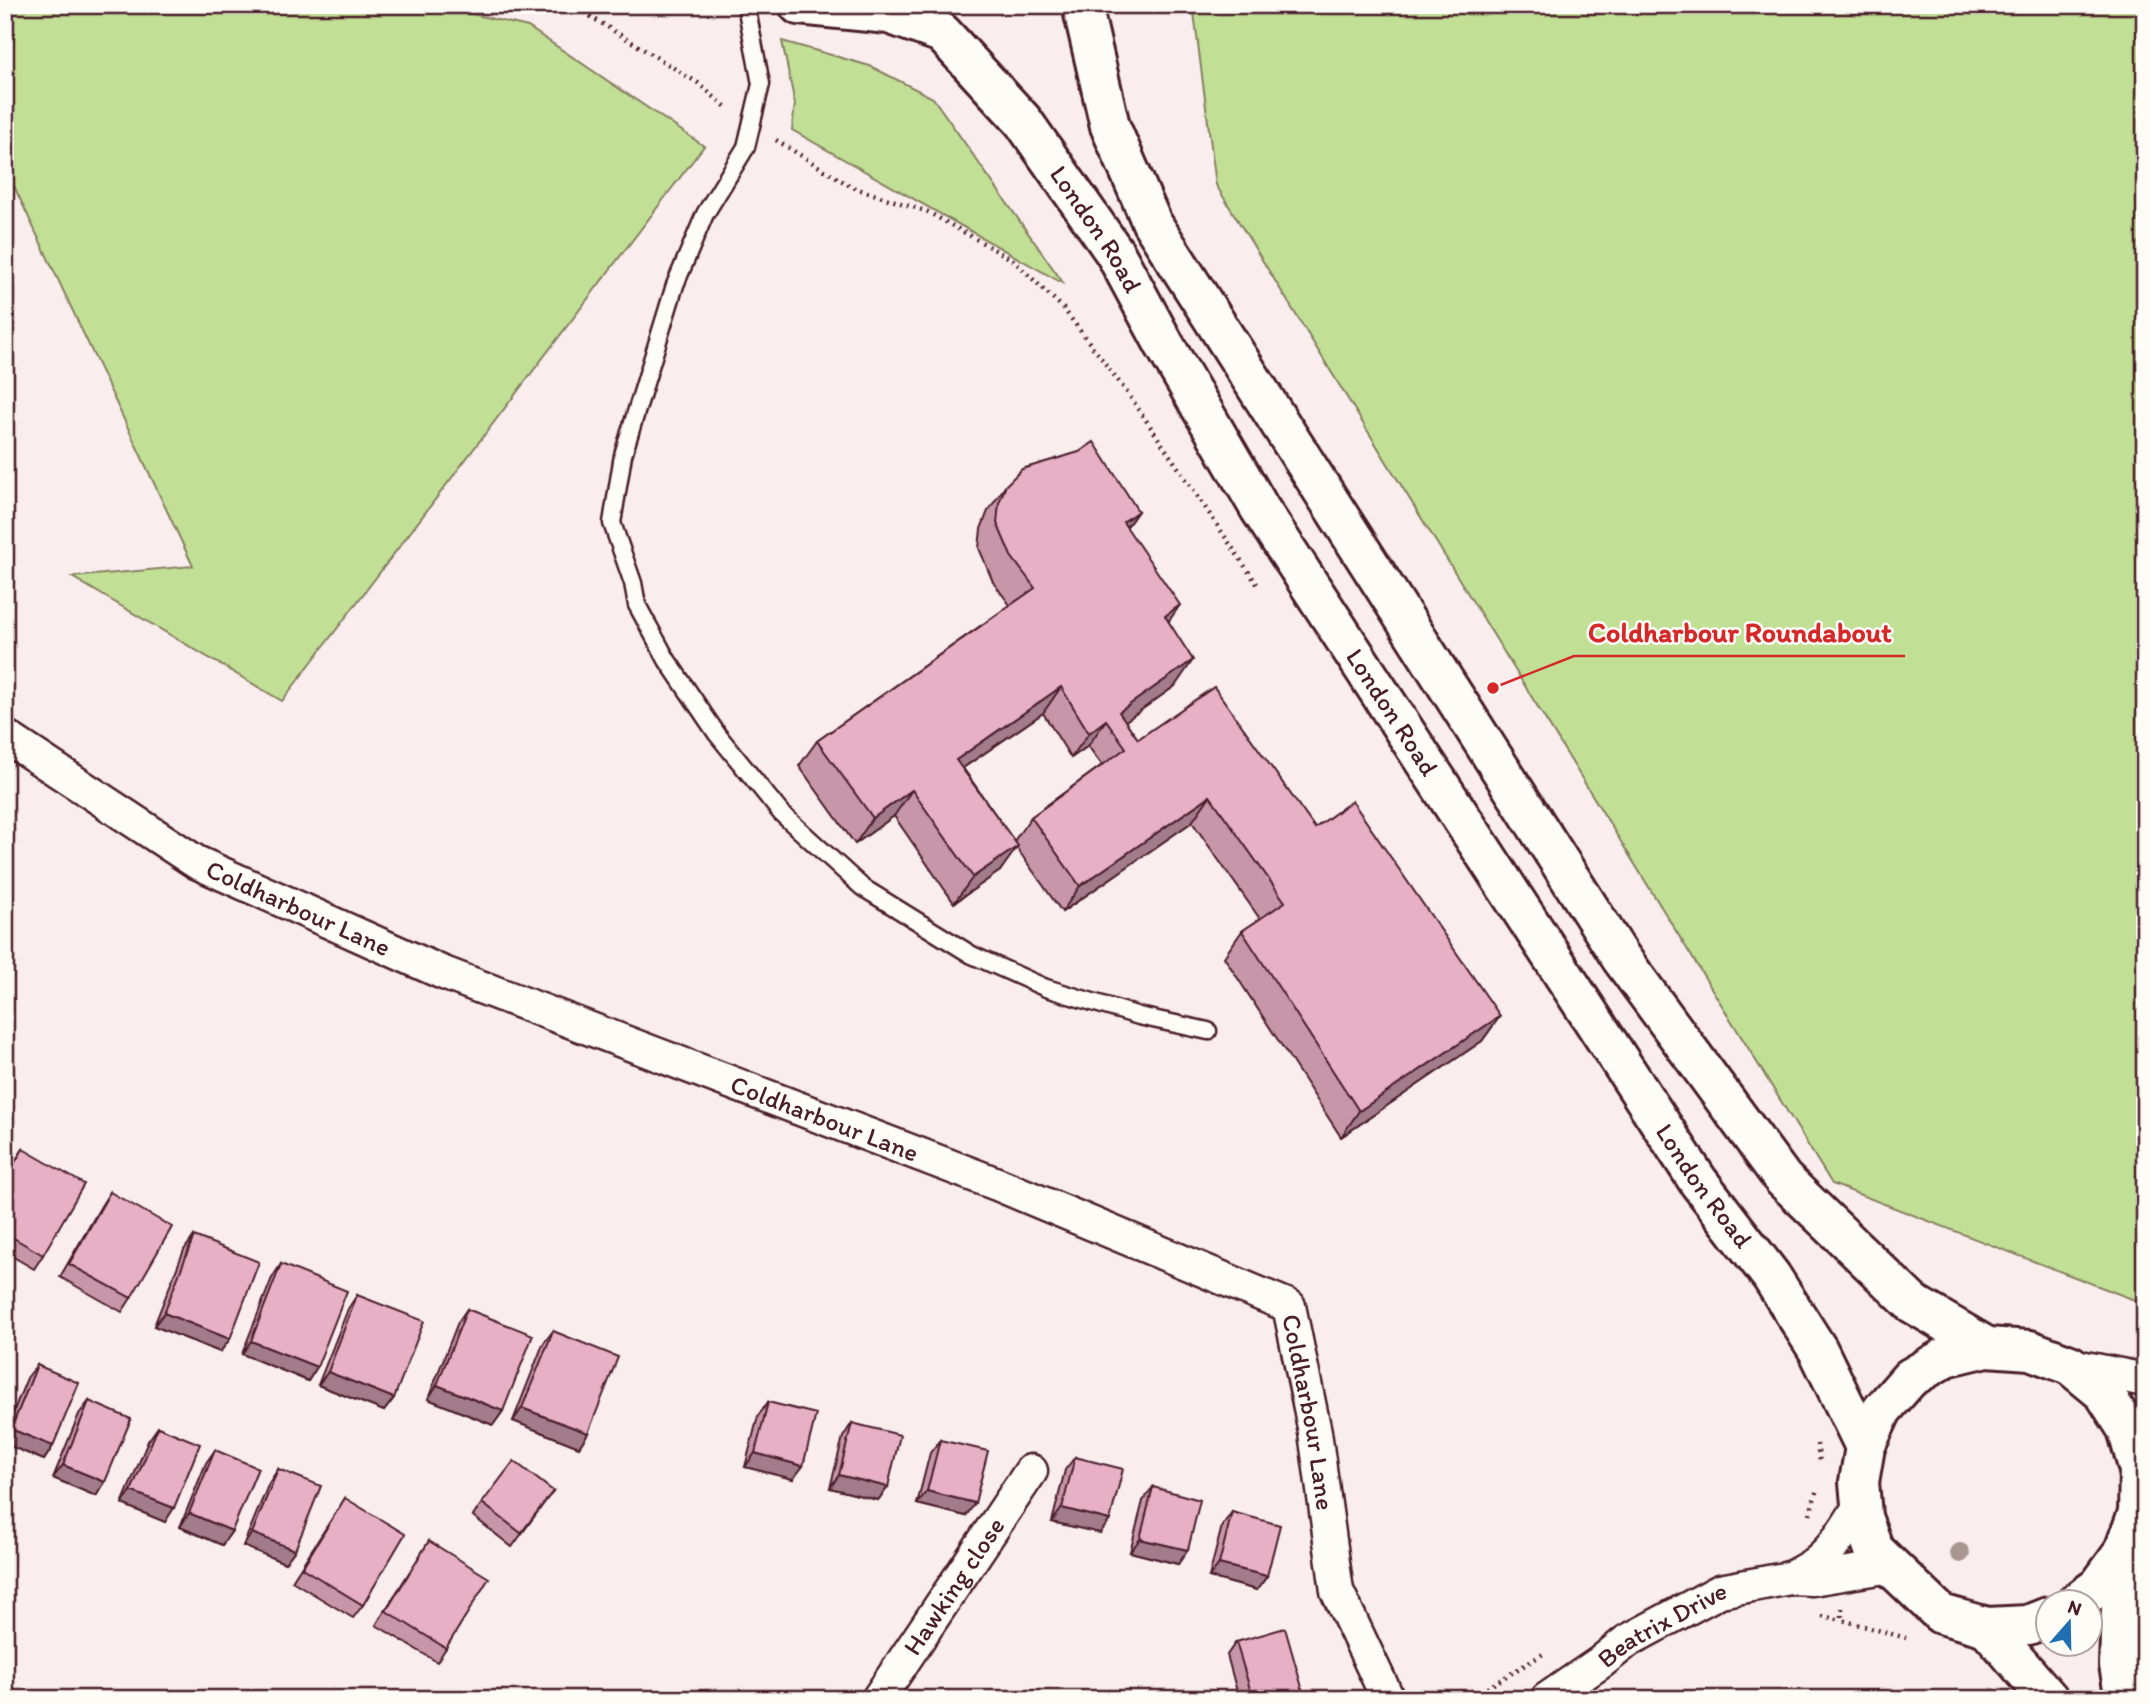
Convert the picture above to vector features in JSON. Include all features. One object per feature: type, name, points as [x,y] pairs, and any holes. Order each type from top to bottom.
[{"type":"main road","name":"London Road","points":[[799,5],[895,9],[942,33],[1023,121],[1115,253],[1164,344],[1260,509],[1698,1181],[1771,1276],[1818,1350],[1865,1447]]},
{"type":"main road","name":"London Road","points":[[1082,5],[1110,126],[1152,223],[1621,958],[1783,1178],[1912,1303],[1987,1347]]},
{"type":"main road","points":[[2035,1622],[1987,1627],[1941,1614],[1874,1550],[1863,1517],[1859,1482],[1865,1447],[1882,1410],[1910,1378],[1946,1357],[1987,1347],[2030,1350],[2070,1365],[2104,1392],[2127,1429],[2139,1470],[2141,1509],[2123,1553],[2096,1588]]},
{"type":"main road","points":[[2123,1553],[2119,1665],[2125,1699]]},
{"type":"main road","points":[[1987,1627],[2049,1699]]},
{"type":"street","name":"Coldharbour Lane","points":[[5,736],[196,862],[442,972],[997,1184],[1289,1306],[1315,1432],[1338,1591],[1388,1699]]},
{"type":"street","points":[[2070,1365],[2145,1380]]},
{"type":"street","name":"Hawking close","points":[[878,1699],[1031,1471]]},
{"type":"street","name":"Beatrix Drive","points":[[1834,1563],[1843,1533],[1861,1504]]},
{"type":"street","name":"Beatrix Drive","points":[[1547,1699],[1627,1641],[1720,1591],[1790,1578],[1815,1564],[1891,1566]]},
{"type":"lane","points":[[746,5],[761,84],[746,147],[705,214],[675,285],[623,456],[612,523],[633,583],[637,605],[667,660],[717,734],[780,813],[862,887],[972,955],[1046,988],[1139,1016],[1208,1031]]},
{"type":"path","points":[[572,5],[698,83],[759,135],[780,142],[852,187],[928,212],[1013,260],[1063,308],[1129,395],[1259,587]]},
{"type":"path","points":[[1816,1438],[1822,1475]]},
{"type":"path","points":[[1818,1488],[1810,1513],[1814,1533],[1834,1563],[1842,1620],[1911,1640]]},
{"type":"path","points":[[1469,1699],[1521,1665],[1545,1653]]},
{"type":"green space","points":[[5,5],[434,5],[528,27],[704,146],[282,701],[72,577],[193,566],[5,167]]},
{"type":"green space","points":[[1193,5],[2145,5],[2145,1304],[1832,1184],[1216,185]]},
{"type":"green space","points":[[782,41],[870,66],[933,98],[1064,284],[792,130],[795,104]]},
{"type":"building","points":[[1094,442],[1138,511],[1123,522],[1180,605],[1165,616],[1193,660],[1119,712],[1138,739],[1214,687],[1315,828],[1352,801],[1500,1016],[1359,1111],[1242,931],[1285,902],[1210,796],[1080,886],[1031,817],[1126,748],[1106,720],[1089,733],[1061,687],[956,760],[1018,846],[973,877],[912,790],[873,818],[817,741],[1035,588],[1011,556],[997,523],[999,503],[1006,485],[1022,469],[1079,452]]},
{"type":"building","points":[[23,1149],[84,1184],[43,1255],[5,1233],[5,1179]]},
{"type":"building","points":[[110,1192],[172,1227],[131,1298],[69,1264]]},
{"type":"building","points":[[194,1236],[259,1262],[230,1339],[164,1313]]},
{"type":"building","points":[[281,1264],[347,1291],[317,1367],[251,1341]]},
{"type":"building","points":[[357,1295],[424,1321],[394,1398],[328,1372]]},
{"type":"building","points":[[467,1309],[533,1335],[503,1411],[437,1385]]},
{"type":"building","points":[[553,1331],[618,1357],[588,1433],[522,1408]]},
{"type":"building","points":[[37,1365],[79,1383],[53,1446],[11,1429]]},
{"type":"building","points":[[89,1401],[131,1419],[105,1482],[63,1465]]},
{"type":"building","points":[[768,1402],[816,1414],[803,1466],[755,1453]]},
{"type":"building","points":[[852,1423],[900,1435],[888,1487],[839,1475]]},
{"type":"building","points":[[158,1427],[200,1444],[174,1508],[131,1491]]},
{"type":"building","points":[[940,1440],[988,1451],[975,1503],[927,1491]]},
{"type":"building","points":[[215,1450],[258,1468],[232,1531],[189,1513]]},
{"type":"building","points":[[1075,1457],[1123,1469],[1110,1520],[1062,1508]]},
{"type":"building","points":[[514,1461],[553,1491],[521,1533],[482,1503]]},
{"type":"building","points":[[278,1469],[321,1486],[295,1550],[252,1533]]},
{"type":"building","points":[[1153,1487],[1200,1500],[1188,1550],[1140,1539]]},
{"type":"building","points":[[345,1498],[405,1534],[363,1605],[302,1568]]},
{"type":"building","points":[[1232,1512],[1280,1525],[1267,1576],[1219,1564]]},
{"type":"building","points":[[429,1541],[489,1578],[446,1648],[386,1611]]},
{"type":"building","points":[[1285,1628],[1305,1698],[1327,1692],[1329,1699],[1253,1699],[1236,1642]]},
{"type":"place","name":"Coldharbour Roundabout","points":[[1493,688]]}]
